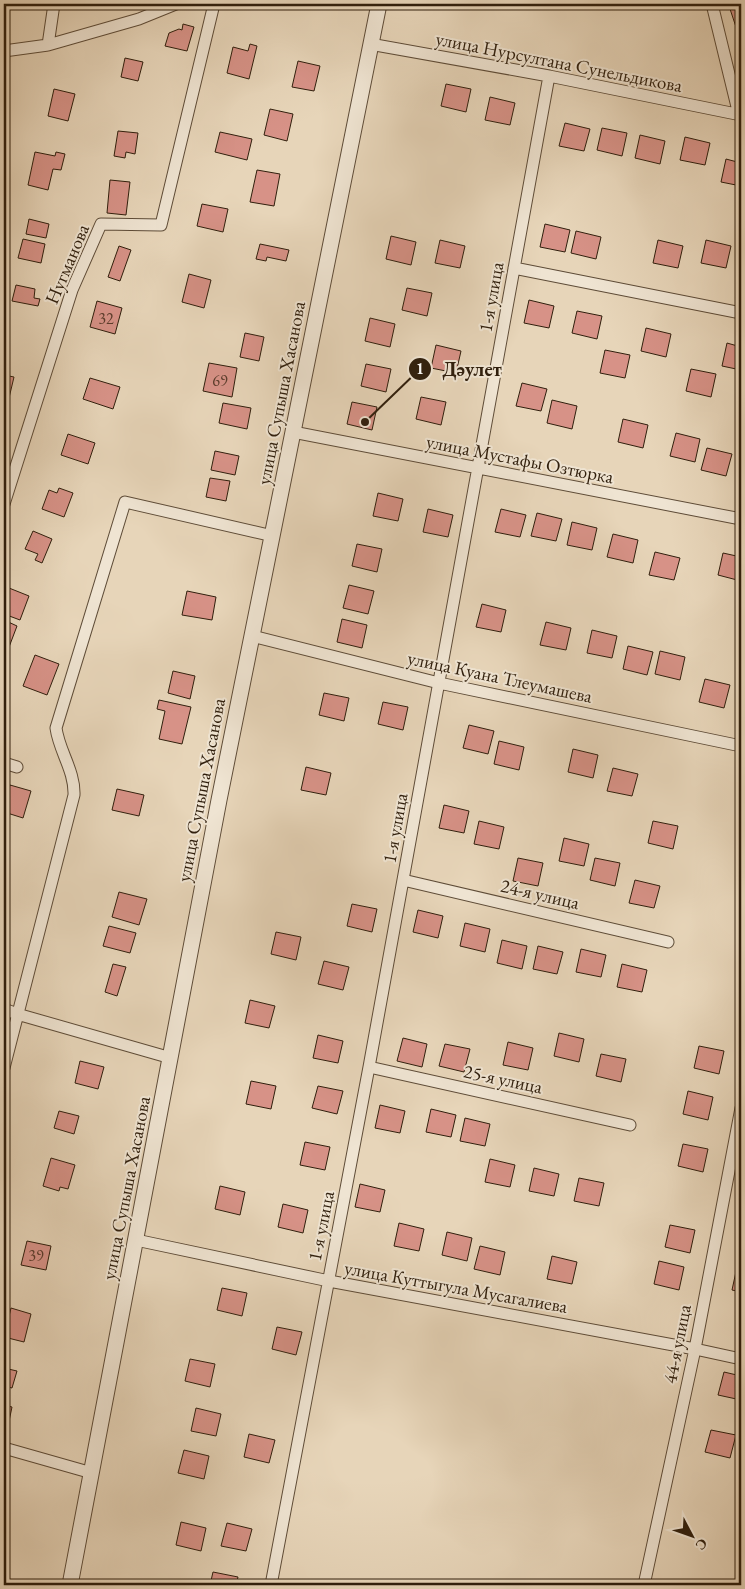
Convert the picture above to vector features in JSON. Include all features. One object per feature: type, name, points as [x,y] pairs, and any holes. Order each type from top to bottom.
[{"type":"street","points":[[48,45],[54,4]]},
{"type":"street","points":[[4,51],[48,45],[139,19],[176,4]]},
{"type":"street","name":"Нугманова","points":[[4,504],[72,290],[101,224],[161,225],[214,4]]},
{"type":"street","name":"улица Супыша Хасанова","points":[[70,1585],[252,636],[379,4]]},
{"type":"street","points":[[712,4],[740,115]]},
{"type":"street","name":"улица Нурсултана Сунельдикова","points":[[370,44],[549,76],[740,115]]},
{"type":"street","name":"1-я улица","points":[[271,1585],[369,1067],[549,76]]},
{"type":"street","points":[[514,268],[741,313]]},
{"type":"street","name":"улица Мустафы Озтюрка","points":[[293,432],[741,520]]},
{"type":"street","points":[[4,1068],[74,795],[73,781],[57,739],[56,728],[125,502],[273,536]]},
{"type":"street","name":"улица Куана Тлеумашева","points":[[252,636],[439,683],[741,746]]},
{"type":"street","points":[[4,764],[17,767]]},
{"type":"street","name":"24-я улица","points":[[403,880],[668,942]]},
{"type":"street","points":[[4,1009],[170,1058]]},
{"type":"street","name":"25-я улица","points":[[369,1067],[630,1124]]},
{"type":"street","name":"44-я улица","points":[[644,1585],[695,1349],[741,1108]]},
{"type":"street","name":"улица Куттыгула Мусагалиева","points":[[136,1240],[329,1281],[741,1359]]},
{"type":"street","points":[[4,1448],[92,1473]]},
{"type":"building","points":[[741,4],[741,29],[737,30],[729,6]]},
{"type":"building","points":[[183,24],[194,27],[187,51],[165,46],[169,33],[179,29],[182,30]]},
{"type":"building","points":[[250,44],[257,46],[249,79],[227,73],[233,47],[248,51]]},
{"type":"building","points":[[125,58],[143,62],[138,81],[121,77]]},
{"type":"building","points":[[298,61],[320,66],[314,91],[292,87]]},
{"type":"building","points":[[446,84],[471,89],[466,112],[441,106]]},
{"type":"building","points":[[54,89],[75,94],[68,121],[48,116]]},
{"type":"building","points":[[490,97],[515,103],[510,125],[485,120]]},
{"type":"building","points":[[270,109],[293,114],[287,141],[264,135]]},
{"type":"building","points":[[565,123],[590,129],[584,151],[559,146]]},
{"type":"building","points":[[602,128],[627,133],[622,156],[597,150]]},
{"type":"building","points":[[118,131],[138,133],[135,154],[126,152],[125,158],[114,156]]},
{"type":"building","points":[[220,132],[252,139],[247,160],[215,152]]},
{"type":"building","points":[[640,135],[665,141],[660,164],[635,158]]},
{"type":"building","points":[[685,137],[710,143],[705,165],[680,160]]},
{"type":"building","points":[[35,152],[55,156],[56,152],[65,154],[61,170],[53,169],[48,190],[28,185]]},
{"type":"building","points":[[726,159],[741,163],[741,186],[721,182]]},
{"type":"building","points":[[257,170],[280,174],[274,206],[250,202]]},
{"type":"building","points":[[110,180],[130,182],[126,215],[107,213]]},
{"type":"building","points":[[202,204],[228,209],[223,232],[197,226]]},
{"type":"building","points":[[29,219],[49,224],[46,238],[26,234]]},
{"type":"building","points":[[545,224],[570,230],[565,252],[540,247]]},
{"type":"building","points":[[576,231],[601,237],[596,259],[571,253]]},
{"type":"building","points":[[391,236],[416,242],[411,265],[386,259]]},
{"type":"building","points":[[23,239],[45,244],[41,263],[18,258]]},
{"type":"building","points":[[440,240],[465,246],[460,268],[435,263]]},
{"type":"building","points":[[658,240],[683,246],[678,268],[653,263]]},
{"type":"building","points":[[706,240],[731,246],[726,268],[701,263]]},
{"type":"building","points":[[260,244],[289,250],[286,261],[267,257],[266,261],[256,259]]},
{"type":"building","points":[[119,246],[131,250],[120,281],[108,277]]},
{"type":"building","points":[[189,274],[211,280],[204,308],[182,302]]},
{"type":"building","points":[[16,285],[35,289],[34,298],[40,299],[38,306],[12,301]]},
{"type":"building","points":[[407,288],[432,293],[427,316],[402,310]]},
{"type":"building","points":[[529,300],[554,306],[549,328],[524,323]]},
{"type":"building","points":[[97,301],[122,308],[115,334],[90,327]]},
{"type":"building","points":[[577,311],[602,316],[597,339],[572,333]]},
{"type":"building","points":[[370,318],[395,324],[390,347],[365,341]]},
{"type":"building","points":[[646,328],[671,334],[666,357],[641,351]]},
{"type":"building","points":[[245,333],[264,337],[259,361],[240,357]]},
{"type":"building","points":[[727,343],[741,347],[741,370],[722,366]]},
{"type":"building","points":[[436,345],[461,351],[456,373],[431,368]]},
{"type":"building","points":[[605,350],[630,355],[625,378],[600,373]]},
{"type":"building","points":[[209,363],[237,368],[232,397],[203,391]]},
{"type":"building","points":[[366,364],[391,369],[386,392],[361,386]]},
{"type":"building","points":[[691,369],[716,374],[711,397],[686,391]]},
{"type":"building","points":[[4,375],[14,377],[9,398],[4,396]]},
{"type":"building","points":[[90,378],[120,387],[113,409],[83,399]]},
{"type":"building","points":[[522,383],[547,389],[541,411],[516,406]]},
{"type":"building","points":[[421,397],[446,402],[441,425],[416,419]]},
{"type":"building","points":[[552,400],[577,406],[572,429],[547,423]]},
{"type":"building","points":[[352,402],[377,407],[372,430],[347,424]]},
{"type":"building","points":[[223,403],[251,408],[247,429],[219,423]]},
{"type":"building","points":[[4,416],[8,418],[4,430]]},
{"type":"building","points":[[623,419],[648,425],[643,448],[618,442]]},
{"type":"building","points":[[676,433],[700,439],[695,462],[670,456]]},
{"type":"building","points":[[68,434],[95,443],[88,464],[61,455]]},
{"type":"building","points":[[707,448],[732,454],[726,476],[701,470]]},
{"type":"building","points":[[215,451],[239,456],[235,475],[211,470]]},
{"type":"building","points":[[210,478],[230,481],[226,501],[206,497]]},
{"type":"building","points":[[59,488],[73,493],[64,517],[42,509],[49,490],[57,493]]},
{"type":"building","points":[[378,493],[403,499],[398,521],[373,516]]},
{"type":"building","points":[[428,509],[453,515],[448,537],[423,532]]},
{"type":"building","points":[[501,509],[526,515],[520,537],[495,532]]},
{"type":"building","points":[[537,513],[562,519],[556,541],[531,536]]},
{"type":"building","points":[[572,522],[597,528],[592,550],[567,545]]},
{"type":"building","points":[[33,531],[52,539],[42,563],[35,560],[38,554],[25,549]]},
{"type":"building","points":[[613,534],[638,540],[633,563],[607,557]]},
{"type":"building","points":[[357,544],[382,549],[377,572],[352,566]]},
{"type":"building","points":[[655,552],[680,558],[674,580],[649,575]]},
{"type":"building","points":[[723,553],[741,557],[741,581],[718,575]]},
{"type":"building","points":[[349,585],[374,591],[368,614],[343,608]]},
{"type":"building","points":[[9,588],[29,596],[20,620],[4,614],[4,602]]},
{"type":"building","points":[[187,591],[216,597],[212,620],[182,615]]},
{"type":"building","points":[[482,604],[506,610],[501,632],[476,627]]},
{"type":"building","points":[[342,619],[367,625],[362,648],[337,642]]},
{"type":"building","points":[[4,620],[17,626],[6,655],[4,654]]},
{"type":"building","points":[[546,622],[571,628],[566,650],[540,645]]},
{"type":"building","points":[[592,630],[617,636],[612,658],[587,653]]},
{"type":"building","points":[[628,646],[653,652],[647,675],[623,669]]},
{"type":"building","points":[[660,651],[685,657],[680,680],[655,674]]},
{"type":"building","points":[[35,655],[59,664],[47,695],[23,686]]},
{"type":"building","points":[[173,671],[195,676],[190,699],[168,693]]},
{"type":"building","points":[[705,679],[730,685],[724,708],[699,702]]},
{"type":"building","points":[[324,693],[349,698],[344,721],[319,715]]},
{"type":"building","points":[[159,700],[191,707],[182,744],[159,739],[165,711],[157,709]]},
{"type":"building","points":[[383,702],[408,707],[403,730],[378,724]]},
{"type":"building","points":[[469,725],[494,731],[488,754],[463,748]]},
{"type":"building","points":[[499,741],[524,747],[519,770],[494,764]]},
{"type":"building","points":[[573,749],[598,755],[593,778],[568,772]]},
{"type":"building","points":[[306,767],[331,773],[326,795],[301,790]]},
{"type":"building","points":[[613,768],[638,774],[632,796],[607,791]]},
{"type":"building","points":[[10,785],[31,791],[23,818],[4,812]]},
{"type":"building","points":[[117,789],[144,795],[139,816],[112,810]]},
{"type":"building","points":[[444,805],[469,811],[464,833],[439,828]]},
{"type":"building","points":[[479,821],[504,827],[499,849],[474,844]]},
{"type":"building","points":[[653,821],[678,826],[673,849],[648,843]]},
{"type":"building","points":[[564,838],[589,844],[584,866],[559,861]]},
{"type":"building","points":[[4,858],[8,859],[4,871]]},
{"type":"building","points":[[518,858],[543,863],[538,886],[513,881]]},
{"type":"building","points":[[595,858],[620,863],[615,886],[590,880]]},
{"type":"building","points":[[635,880],[660,886],[654,908],[629,903]]},
{"type":"building","points":[[119,892],[147,899],[139,925],[112,917]]},
{"type":"building","points":[[352,904],[377,909],[372,932],[347,926]]},
{"type":"building","points":[[418,910],[443,916],[438,938],[413,932]]},
{"type":"building","points":[[465,923],[490,929],[485,952],[460,946]]},
{"type":"building","points":[[109,926],[136,933],[130,953],[103,946]]},
{"type":"building","points":[[276,932],[301,937],[296,960],[271,954]]},
{"type":"building","points":[[502,940],[527,946],[522,969],[497,963]]},
{"type":"building","points":[[538,946],[563,952],[557,974],[533,969]]},
{"type":"building","points":[[581,949],[606,955],[601,977],[576,972]]},
{"type":"building","points":[[324,961],[349,967],[343,990],[318,984]]},
{"type":"building","points":[[113,964],[126,967],[117,996],[105,992]]},
{"type":"building","points":[[622,964],[647,970],[642,992],[617,987]]},
{"type":"building","points":[[250,1000],[275,1006],[269,1028],[245,1023]]},
{"type":"building","points":[[559,1033],[584,1039],[579,1062],[554,1056]]},
{"type":"building","points":[[318,1035],[343,1041],[338,1063],[313,1058]]},
{"type":"building","points":[[403,1038],[427,1044],[422,1067],[397,1061]]},
{"type":"building","points":[[508,1042],[533,1048],[528,1070],[503,1065]]},
{"type":"building","points":[[445,1044],[470,1049],[464,1072],[439,1066]]},
{"type":"building","points":[[699,1046],[724,1051],[719,1074],[694,1068]]},
{"type":"building","points":[[601,1054],[626,1059],[621,1082],[596,1076]]},
{"type":"building","points":[[80,1061],[104,1067],[98,1089],[75,1083]]},
{"type":"building","points":[[251,1081],[276,1086],[271,1109],[246,1104]]},
{"type":"building","points":[[318,1086],[343,1091],[337,1114],[312,1108]]},
{"type":"building","points":[[688,1091],[713,1097],[708,1120],[683,1114]]},
{"type":"building","points":[[380,1105],[405,1111],[400,1133],[375,1128]]},
{"type":"building","points":[[431,1109],[456,1115],[451,1137],[426,1132]]},
{"type":"building","points":[[59,1111],[79,1116],[74,1134],[54,1128]]},
{"type":"building","points":[[465,1118],[490,1124],[485,1146],[460,1141]]},
{"type":"building","points":[[305,1142],[330,1147],[325,1170],[300,1165]]},
{"type":"building","points":[[683,1144],[708,1149],[703,1172],[678,1166]]},
{"type":"building","points":[[51,1158],[75,1165],[68,1189],[60,1187],[59,1191],[43,1186]]},
{"type":"building","points":[[490,1159],[515,1165],[510,1187],[485,1182]]},
{"type":"building","points":[[534,1168],[559,1174],[554,1196],[529,1191]]},
{"type":"building","points":[[579,1178],[604,1183],[599,1206],[574,1201]]},
{"type":"building","points":[[360,1184],[385,1190],[380,1212],[355,1207]]},
{"type":"building","points":[[220,1186],[245,1192],[240,1215],[215,1209]]},
{"type":"building","points":[[283,1204],[308,1210],[303,1233],[278,1227]]},
{"type":"building","points":[[399,1223],[424,1229],[419,1251],[394,1246]]},
{"type":"building","points":[[670,1225],[695,1230],[690,1253],[665,1247]]},
{"type":"building","points":[[447,1232],[472,1238],[467,1261],[442,1255]]},
{"type":"building","points":[[27,1241],[51,1246],[46,1270],[21,1265]]},
{"type":"building","points":[[480,1246],[505,1252],[500,1275],[474,1269]]},
{"type":"building","points":[[552,1256],[577,1262],[572,1284],[547,1279]]},
{"type":"building","points":[[659,1261],[684,1267],[679,1290],[654,1284]]},
{"type":"building","points":[[737,1267],[741,1268],[741,1292],[732,1290]]},
{"type":"building","points":[[222,1288],[247,1293],[242,1316],[217,1310]]},
{"type":"building","points":[[11,1308],[31,1314],[24,1342],[4,1337]]},
{"type":"building","points":[[277,1327],[302,1332],[296,1355],[272,1349]]},
{"type":"building","points":[[190,1359],[215,1364],[210,1387],[185,1381]]},
{"type":"building","points":[[4,1368],[17,1371],[12,1388],[4,1386]]},
{"type":"building","points":[[724,1372],[741,1376],[741,1400],[718,1395]]},
{"type":"building","points":[[4,1405],[12,1407],[8,1426],[4,1425]]},
{"type":"building","points":[[196,1408],[221,1414],[216,1436],[191,1431]]},
{"type":"building","points":[[711,1430],[736,1435],[730,1458],[705,1452]]},
{"type":"building","points":[[249,1434],[275,1440],[269,1463],[244,1457]]},
{"type":"building","points":[[184,1450],[209,1456],[204,1479],[178,1473]]},
{"type":"building","points":[[181,1522],[206,1528],[201,1551],[176,1545]]},
{"type":"building","points":[[227,1523],[252,1529],[246,1551],[221,1546]]},
{"type":"building","points":[[213,1572],[238,1577],[236,1585],[210,1585]]},
{"type":"place","name":"Дәулет","points":[[365,422]]}]
